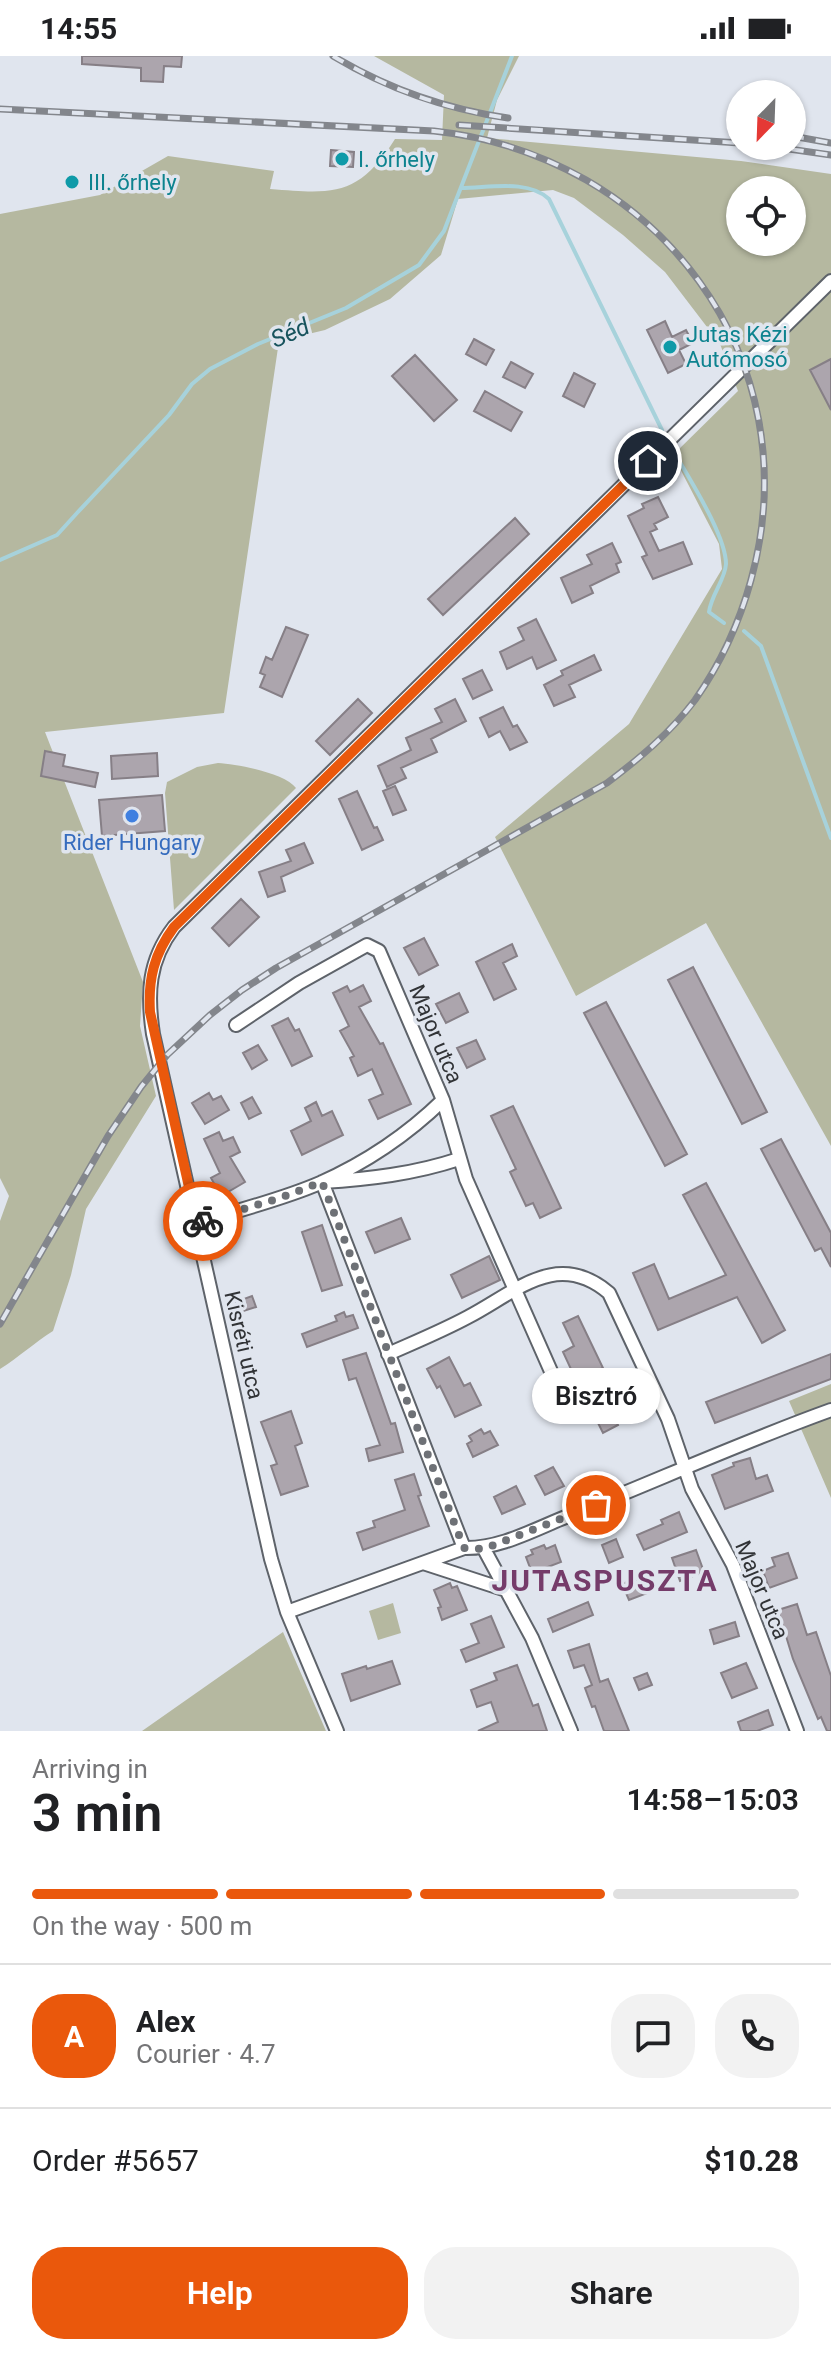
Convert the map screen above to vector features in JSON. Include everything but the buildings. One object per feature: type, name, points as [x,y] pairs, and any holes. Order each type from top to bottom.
[{"type":"street","name":"Kisréti utca","points":[[337,1731],[287,1612],[271,1559],[150,1012],[150,978],[155,958],[174,927],[831,281]]},
{"type":"street","name":"Major utca","points":[[236,1025],[299,983],[367,945],[379,951],[443,1100],[454,1130],[459,1159],[561,1394]]},
{"type":"street","points":[[197,1223],[322,1182],[417,1125],[443,1100]]},
{"type":"street","points":[[322,1182],[401,1175],[459,1159]]},
{"type":"street","points":[[322,1182],[464,1548]]},
{"type":"street","name":"Major utca","points":[[515,1289],[536,1278],[555,1274],[577,1275],[594,1281],[609,1293],[668,1419],[692,1489],[733,1565],[797,1731]]},
{"type":"street","points":[[388,1354],[468,1317],[515,1289]]},
{"type":"street","points":[[287,1612],[464,1548],[484,1549],[831,1410]]},
{"type":"street","points":[[484,1549],[532,1638],[571,1731]]},
{"type":"street","points":[[423,1563],[506,1590]]},
{"type":"green space","points":[[374,56],[519,56],[497,100],[487,138],[741,161],[831,174],[831,1146],[706,923],[576,996],[495,837],[629,724],[722,569],[719,544],[673,455],[738,391],[720,344],[665,272],[574,198],[553,190],[458,199],[441,255],[390,299],[325,330],[279,341],[224,713],[45,732],[143,982],[140,1026],[156,1096],[86,1209],[71,1275],[53,1331],[0,1369],[0,1221],[9,1196],[0,1178],[0,214],[100,195],[168,156],[274,171],[270,189],[328,191],[356,182],[369,172],[395,139],[442,140],[444,95]]},
{"type":"green space","points":[[218,763],[271,774],[296,788],[174,910],[165,793],[167,782],[197,767]]},
{"type":"green space","points":[[831,1384],[831,1498],[789,1401]]},
{"type":"green space","points":[[393,1603],[401,1633],[378,1640],[369,1611]]},
{"type":"green space","points":[[283,1632],[326,1731],[142,1731]]},
{"type":"waterway","name":"Séd","points":[[0,560],[57,535],[169,415],[192,384],[210,369],[258,344],[346,308],[419,265],[444,231],[512,56]]},
{"type":"waterway","points":[[461,188],[519,187],[549,199],[662,430]]},
{"type":"waterway","points":[[678,459],[707,510],[725,553],[725,570],[709,612],[724,623]]},
{"type":"waterway","points":[[744,631],[761,646],[831,838]]},
{"type":"railway","points":[[333,56],[418,96],[508,118]]},
{"type":"railway","points":[[0,109],[434,131],[514,148],[586,180],[648,225],[699,281],[736,347],[759,420],[764,498],[751,580],[735,628],[704,686],[675,723],[607,783],[276,968],[210,1015],[167,1055],[141,1087],[108,1136],[0,1324]]},
{"type":"railway","points":[[459,125],[726,142]]},
{"type":"railway","points":[[806,139],[831,143]]},
{"type":"railway","points":[[806,151],[831,155]]},
{"type":"way so far","points":[[203,1221],[322,1182],[464,1548],[484,1549],[596,1505]]},
{"type":"place","name":"I. őrhely","points":[[342,159]]},
{"type":"place","name":"III. őrhely","points":[[72,182]]},
{"type":"place","name":"Jutas Kézi Autómosó","points":[[670,347]]},
{"type":"place","name":"Rider Hungary","points":[[132,816]]},
{"type":"place","name":"Bisztró","points":[[596,1505]]},
{"type":"district","name":"JUTASPUSZTA","points":[[605,1580]]},
{"type":"route","points":[[203,1221],[197,1223],[153,1034],[150,978],[163,941],[648,461]]}]
